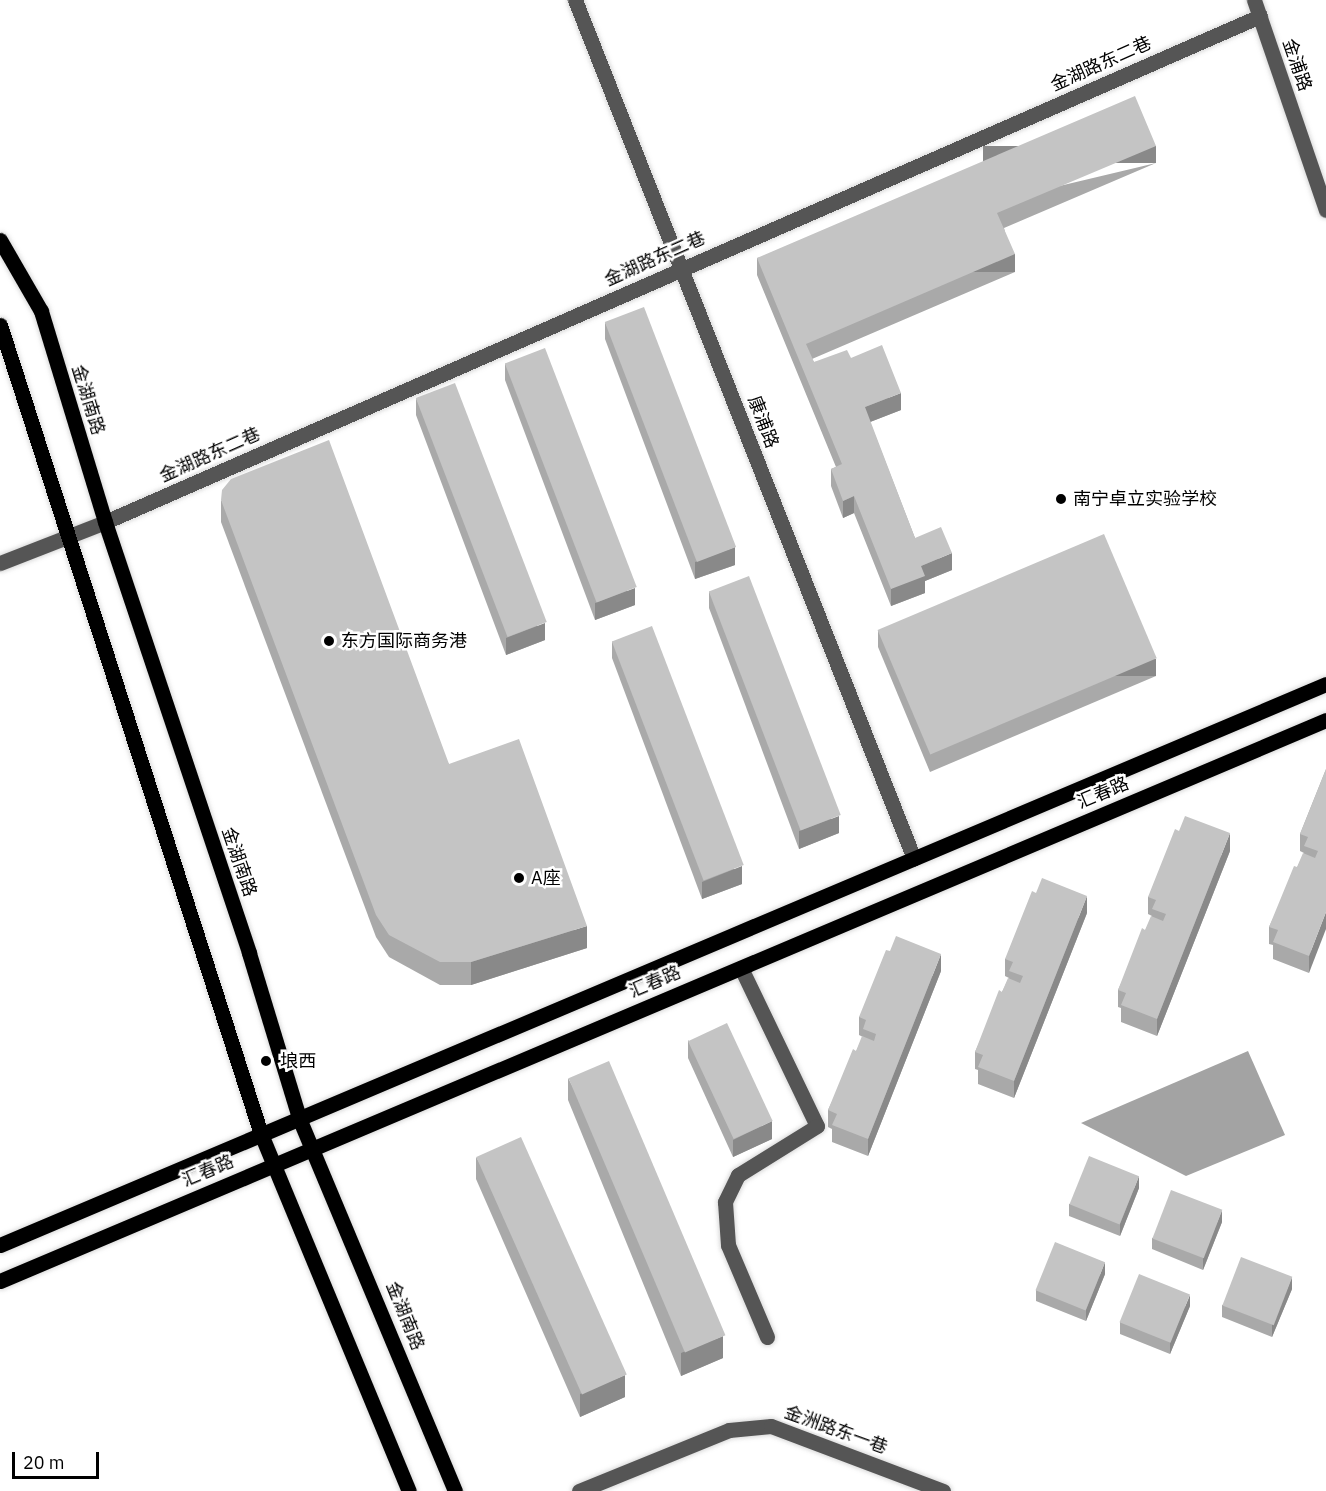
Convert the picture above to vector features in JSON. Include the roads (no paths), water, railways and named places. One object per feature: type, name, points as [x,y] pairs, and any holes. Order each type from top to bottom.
[{"type":"main road","name":"金湖南路","points":[[0,240],[40,311],[105,522],[249,953],[299,1118],[315,1147],[455,1491]]},
{"type":"main road","points":[[0,325],[66,536],[261,1134],[409,1491]]},
{"type":"main road","name":"汇春路","points":[[0,1245],[1326,684]]},
{"type":"main road","name":"汇春路","points":[[0,1281],[1326,720]]},
{"type":"street","name":"康浦路","points":[[575,0],[914,859]]},
{"type":"street","name":"金浦路","points":[[1254,0],[1326,210]]},
{"type":"street","name":"金湖路东二巷","points":[[0,563],[105,522],[1260,16]]},
{"type":"street","points":[[741,968],[817,1126],[738,1175],[725,1202],[728,1245],[766,1337]]},
{"type":"street","name":"金洲路东一巷","points":[[579,1491],[729,1430],[771,1426],[943,1491]]},
{"type":"place","name":"南宁卓立实验学校","points":[[1061,499]]},
{"type":"place","name":"东方国际商务港","points":[[329,641]]},
{"type":"place","name":"A座","points":[[519,878]]},
{"type":"place","name":"埌西","points":[[266,1061]]}]
